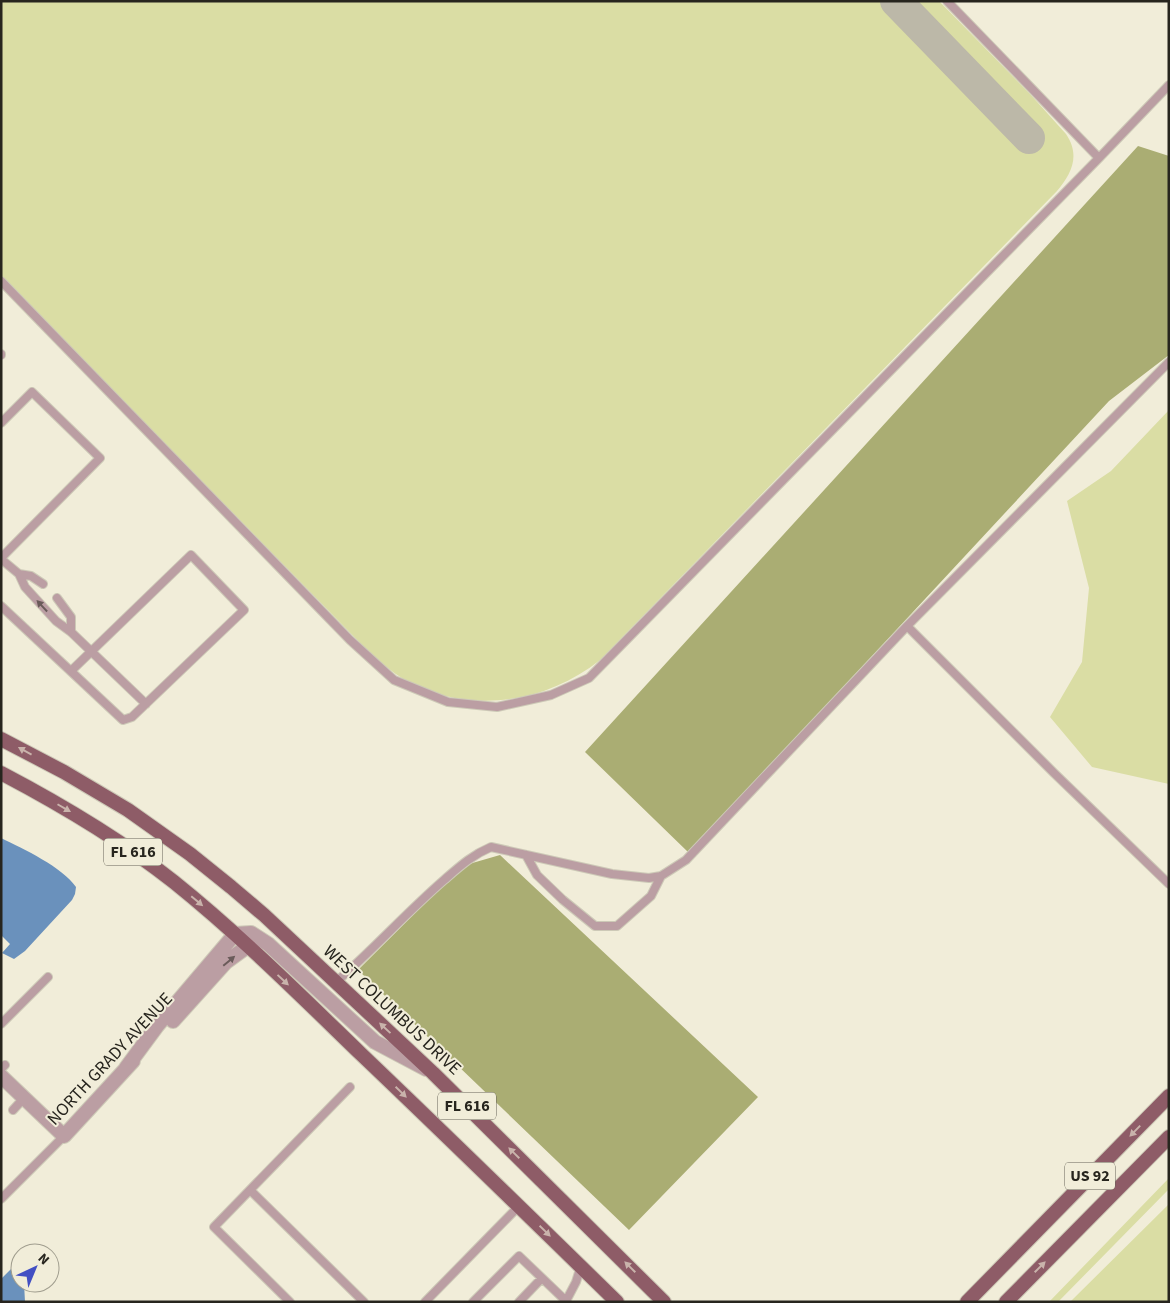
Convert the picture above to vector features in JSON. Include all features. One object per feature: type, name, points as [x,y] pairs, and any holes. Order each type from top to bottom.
[{"type":"main road","name":"WEST COLUMBUS DRIVE","points":[[1,739],[64,772],[135,815],[190,854],[264,915],[433,1073],[664,1302]]},
{"type":"main road","name":"FL 616","points":[[1,773],[118,841],[174,882],[235,934],[617,1302]]},
{"type":"main road","name":"US 92","points":[[967,1302],[1169,1096]]},
{"type":"main road","name":"US 92","points":[[1006,1302],[1169,1137]]},
{"type":"street","points":[[126,1068],[157,1026],[235,934],[251,933],[316,986],[375,1042],[433,1073]]},
{"type":"street","name":"NORTH GRADY AVENUE","points":[[64,1136],[126,1068],[161,1035],[226,962],[248,946]]},
{"type":"street","points":[[3,1070],[24,1098],[64,1136]]},
{"type":"lane","points":[[947,1],[1100,158]]},
{"type":"lane","points":[[1,281],[350,640],[394,680],[448,702],[497,707],[551,695],[589,678],[1100,158],[1169,85]]},
{"type":"lane","points":[[336,982],[426,895],[475,854],[491,847],[612,874],[649,878],[661,876],[686,860],[907,626],[1169,362]]},
{"type":"lane","points":[[1,423],[32,392],[100,458],[1,558],[19,574],[25,587],[56,621],[71,632],[146,704]]},
{"type":"lane","points":[[1,606],[71,671],[124,720],[132,717],[244,610],[191,555],[71,671]]},
{"type":"lane","points":[[19,574],[31,576],[43,584]]},
{"type":"lane","points":[[57,598],[71,617],[71,632]]},
{"type":"lane","points":[[907,626],[1054,773],[1169,884]]},
{"type":"lane","points":[[526,855],[537,875],[563,900],[595,926],[618,926],[651,896],[661,876]]},
{"type":"lane","points":[[1,1024],[48,977]]},
{"type":"lane","points":[[290,1302],[214,1227],[350,1088]]},
{"type":"lane","points":[[13,1110],[24,1098]]},
{"type":"lane","name":"NORTH GRADY AVENUE","points":[[1,1200],[64,1136]]},
{"type":"lane","points":[[250,1190],[364,1302]]},
{"type":"lane","points":[[426,1302],[519,1206]]},
{"type":"lane","points":[[473,1302],[519,1256],[566,1302],[576,1282],[581,1266]]},
{"type":"lane","points":[[519,1302],[542,1278]]},
{"type":"green space","points":[[1,1],[880,1],[1023,147],[1038,132],[912,1],[939,1],[1030,94],[1066,134],[1073,150],[1072,164],[1070,171],[1057,191],[600,660],[578,675],[555,687],[531,695],[506,700],[480,701],[454,698],[429,691],[405,680],[369,652],[1,276]]},
{"type":"green space","points":[[1138,146],[1169,156],[1169,355],[1109,401],[689,853],[585,752]]},
{"type":"green space","points":[[1169,410],[1169,784],[1092,767],[1050,717],[1082,662],[1089,588],[1067,501],[1111,471]]},
{"type":"green space","points":[[500,855],[758,1097],[629,1230],[358,970],[462,866]]},
{"type":"green space","points":[[1169,1178],[1169,1189],[1058,1302],[1049,1302]]},
{"type":"green space","points":[[1169,1204],[1169,1302],[1070,1302]]},
{"type":"water","points":[[1,838],[31,853],[62,872],[76,887],[72,900],[25,951],[14,959],[2,953],[10,944],[1,935]]},
{"type":"water","points":[[10,1270],[10,1293],[25,1293],[25,1302],[1,1302],[1,1279]]},
{"type":"taxiway","points":[[896,1],[1029,138]]}]
